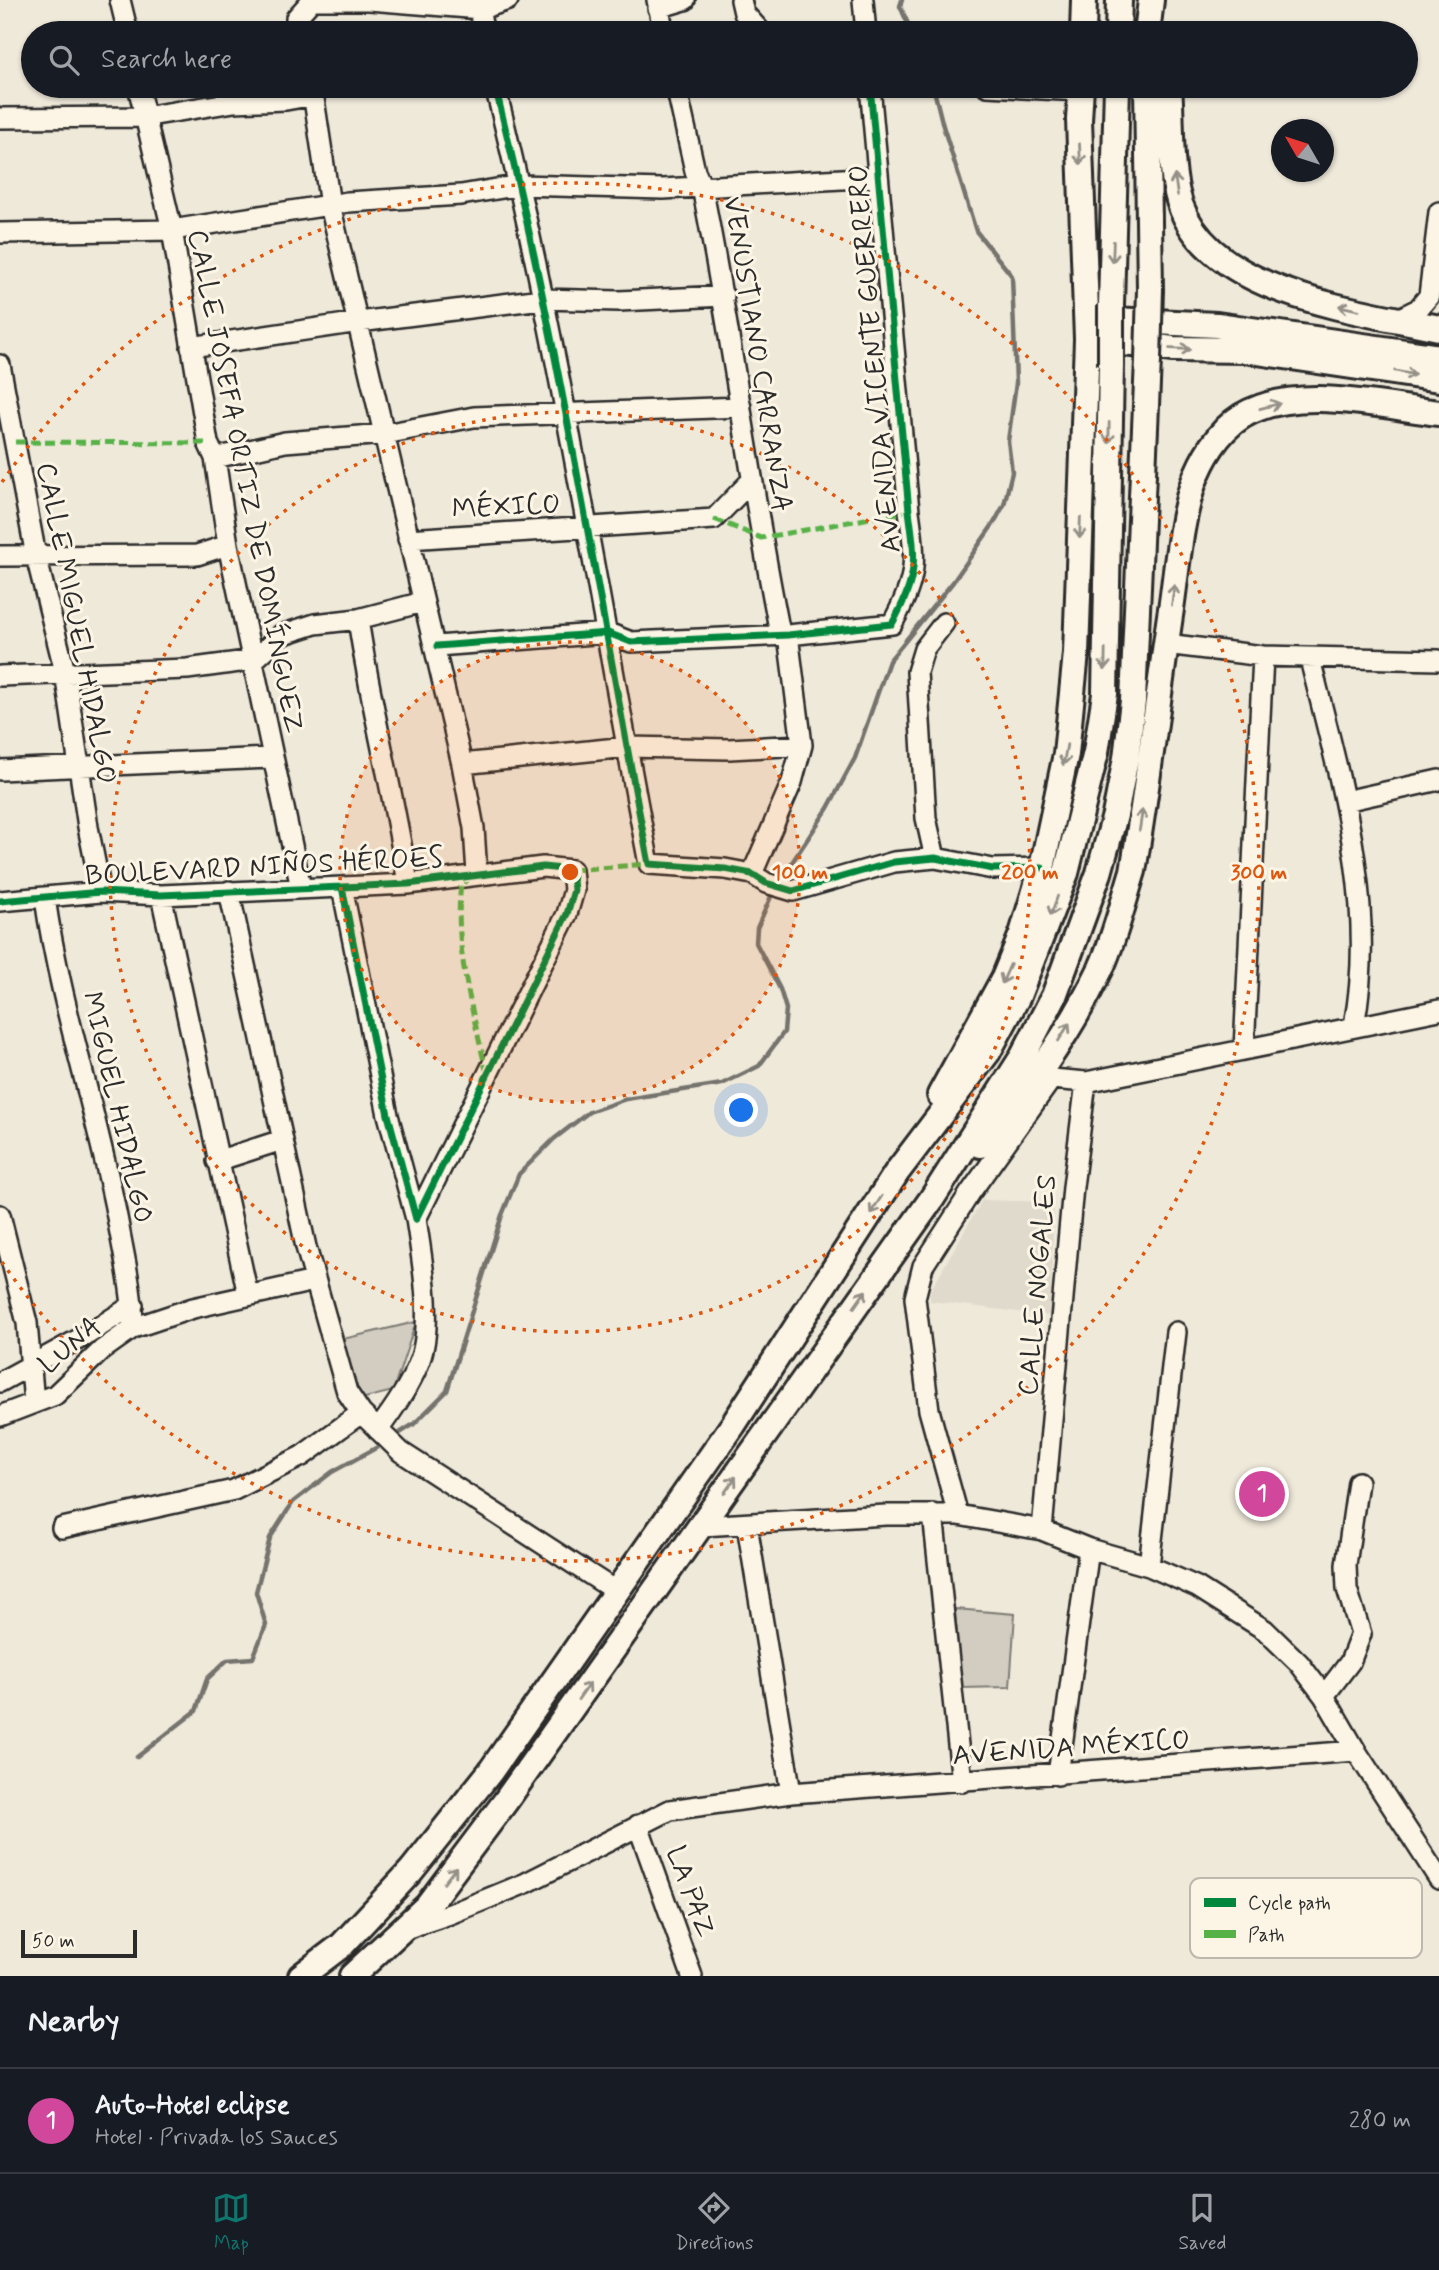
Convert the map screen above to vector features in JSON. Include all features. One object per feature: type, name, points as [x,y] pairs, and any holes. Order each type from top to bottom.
[{"type":"main road","points":[[1083,21],[1084,0]]},
{"type":"main road","points":[[1118,21],[1119,0]]},
{"type":"main road","points":[[1148,21],[1151,0]]},
{"type":"main road","points":[[1162,0],[1164,21]]},
{"type":"main road","points":[[301,1976],[342,1945],[411,1871],[490,1772],[617,1592],[733,1425],[897,1172],[1004,978],[1042,868],[1066,754],[1072,701],[1088,328],[1079,120],[1080,98]]},
{"type":"main road","points":[[897,1172],[988,1052],[1018,996],[1066,873],[1084,807],[1105,694],[1117,98]]},
{"type":"main road","points":[[352,1976],[427,1906],[506,1802],[931,1200],[1023,1056],[1054,996],[1082,922],[1115,815],[1133,701],[1150,289],[1147,98]]},
{"type":"main road","points":[[1170,98],[1177,195],[1197,238],[1260,283],[1439,328]]},
{"type":"main road","points":[[1088,328],[1217,325],[1439,357]]},
{"type":"main road","points":[[1088,328],[1173,349],[1244,350],[1439,379]]},
{"type":"main road","points":[[931,1200],[1043,1079],[1102,965],[1133,871],[1166,644],[1193,485],[1205,457],[1224,431],[1252,412],[1294,400],[1320,399],[1439,413]]},
{"type":"street","points":[[120,0],[125,21]]},
{"type":"street","points":[[297,21],[296,18],[312,0],[479,5],[509,0]]},
{"type":"street","points":[[658,4],[685,0]]},
{"type":"street","points":[[741,0],[744,13],[751,21]]},
{"type":"street","points":[[863,0],[865,21]]},
{"type":"street","name":"CALLE JOSEFA ORTIZ DE DOMÍNGUEZ","points":[[140,98],[172,230],[208,443],[215,458],[228,545],[300,888]]},
{"type":"street","points":[[0,118],[143,117],[234,102],[291,98]]},
{"type":"street","points":[[314,98],[330,205],[423,602],[437,646],[462,764],[474,828],[477,874]]},
{"type":"street","points":[[498,98],[520,185],[589,529],[649,864],[725,869],[751,874],[766,883],[793,891],[894,862],[935,858],[993,869],[1042,868]]},
{"type":"street","name":"VENUSTIANO CARRANZA","points":[[679,98],[695,171],[702,187],[724,296],[752,480],[784,634],[802,745]]},
{"type":"street","name":"AVENIDA VICENTE GUERRERO","points":[[784,634],[892,624],[905,601],[916,559],[871,98]]},
{"type":"street","points":[[0,233],[172,230],[330,205],[461,195],[520,185],[663,189],[877,177]]},
{"type":"street","points":[[1439,212],[1429,296],[1434,318],[1439,322]]},
{"type":"street","points":[[191,348],[359,322],[542,299],[619,301],[724,296]]},
{"type":"street","points":[[1398,319],[1418,310],[1429,296]]},
{"type":"street","name":"CALLE MIGUEL HIDALGO","points":[[0,365],[8,442],[65,672],[78,767],[101,892]]},
{"type":"street","points":[[215,458],[285,442],[385,435],[474,417],[741,407]]},
{"type":"street","name":"MÉXICO","points":[[408,539],[714,519],[752,480]]},
{"type":"street","points":[[0,556],[197,555],[228,545]]},
{"type":"street","points":[[0,677],[187,668],[254,660],[281,635],[316,624],[358,619],[423,602]]},
{"type":"street","points":[[358,619],[367,679],[396,811],[408,884]]},
{"type":"street","points":[[935,858],[926,818],[917,671],[924,649],[944,623]]},
{"type":"street","points":[[437,646],[608,632],[631,642],[784,634]]},
{"type":"street","points":[[1166,644],[1310,659],[1439,660]]},
{"type":"street","points":[[1244,1049],[1263,656]]},
{"type":"street","points":[[1310,659],[1345,801],[1359,891],[1363,962],[1354,1025]]},
{"type":"street","points":[[462,764],[627,747],[729,748],[802,745],[792,782],[751,874]]},
{"type":"street","points":[[0,770],[271,758]]},
{"type":"street","points":[[1345,801],[1439,780]]},
{"type":"street","name":"BOULEVARD NIÑOS HÉROES","points":[[0,901],[101,892],[161,895],[408,884],[543,867],[572,870],[574,890],[567,914],[416,1219]]},
{"type":"street","points":[[342,887],[388,1115],[416,1219],[426,1284],[420,1363],[382,1434]]},
{"type":"street","points":[[229,891],[314,1281],[347,1392],[361,1413],[401,1452],[617,1592]]},
{"type":"street","points":[[161,895],[248,1295]]},
{"type":"street","name":"MIGUEL HIDALGO","points":[[45,898],[51,943],[110,1177],[133,1306],[133,1328]]},
{"type":"street","points":[[958,1515],[929,1410],[915,1298],[923,1266],[1043,1079],[1086,1082],[1354,1025],[1439,1010]]},
{"type":"street","name":"CALLE NOGALES","points":[[1042,1530],[1073,1187],[1086,1082]]},
{"type":"street","points":[[217,1161],[282,1140]]},
{"type":"street","points":[[0,1215],[27,1323],[33,1365],[34,1403]]},
{"type":"street","name":"LUNA","points":[[0,1416],[55,1395],[102,1350],[133,1328],[192,1308],[314,1281]]},
{"type":"street","points":[[0,1382],[133,1306]]},
{"type":"street","points":[[1149,1566],[1175,1332]]},
{"type":"street","points":[[62,1528],[234,1490],[302,1456],[361,1413]]},
{"type":"street","points":[[1324,1696],[1350,1662],[1361,1634],[1347,1589],[1346,1565],[1358,1482]]},
{"type":"street","points":[[933,1514],[962,1782]]},
{"type":"street","points":[[702,1526],[958,1515],[1042,1530],[1089,1549],[1149,1566],[1225,1602],[1265,1630],[1299,1662],[1324,1696],[1356,1752],[1439,1879]]},
{"type":"street","points":[[747,1525],[791,1793]]},
{"type":"street","points":[[1058,1775],[1089,1549]]},
{"type":"street","name":"AVENIDA MÉXICO","points":[[401,1930],[450,1914],[526,1883],[670,1810],[791,1793],[1356,1752]]},
{"type":"street","name":"LA PAZ","points":[[638,1825],[692,1976]]},
{"type":"shaded area","points":[[982,1200],[1054,1202],[1050,1316],[930,1301],[930,1291]]},
{"type":"shaded area","points":[[416,1322],[393,1391],[357,1400],[343,1339]]},
{"type":"shaded area","points":[[955,1609],[1015,1614],[1010,1687],[961,1688]]},
{"type":"waterway","points":[[902,0],[900,6],[907,21]]},
{"type":"waterway","points":[[779,882],[828,808],[855,758],[889,661],[953,582],[994,523],[1004,505],[1012,472],[1008,441],[1016,383],[1012,276],[976,231],[936,98]]},
{"type":"waterway","points":[[392,1438],[414,1424],[447,1391],[502,1215],[519,1174],[554,1139],[589,1112],[626,1099],[722,1084],[759,1066],[784,1032],[786,1009],[780,989],[756,943],[757,928],[773,892]]},
{"type":"waterway","points":[[137,1757],[196,1711],[207,1679],[227,1660],[253,1658],[266,1625],[256,1592],[270,1538],[293,1502],[332,1472],[385,1443]]},
{"type":"marked path","points":[[15,442],[208,443]]},
{"type":"marked path","points":[[714,519],[761,538],[909,511]]},
{"type":"marked path","points":[[572,870],[649,864]]},
{"type":"marked path","points":[[472,877],[461,885],[460,933],[466,981],[487,1075]]},
{"type":"cycle path","points":[[498,98],[559,376],[649,864],[725,869],[752,874],[766,883],[793,891],[894,862],[935,858],[993,869],[1042,868]]},
{"type":"cycle path","points":[[437,646],[608,633],[631,642],[788,635],[892,624],[907,594],[914,556],[871,98]]},
{"type":"cycle path","points":[[0,901],[101,892],[161,895],[408,884],[543,867],[572,870],[574,890],[567,914],[416,1219],[388,1115],[342,887]]},
{"type":"place","name":"Auto-Hotel eclipse","points":[[1262,1494]]}]
